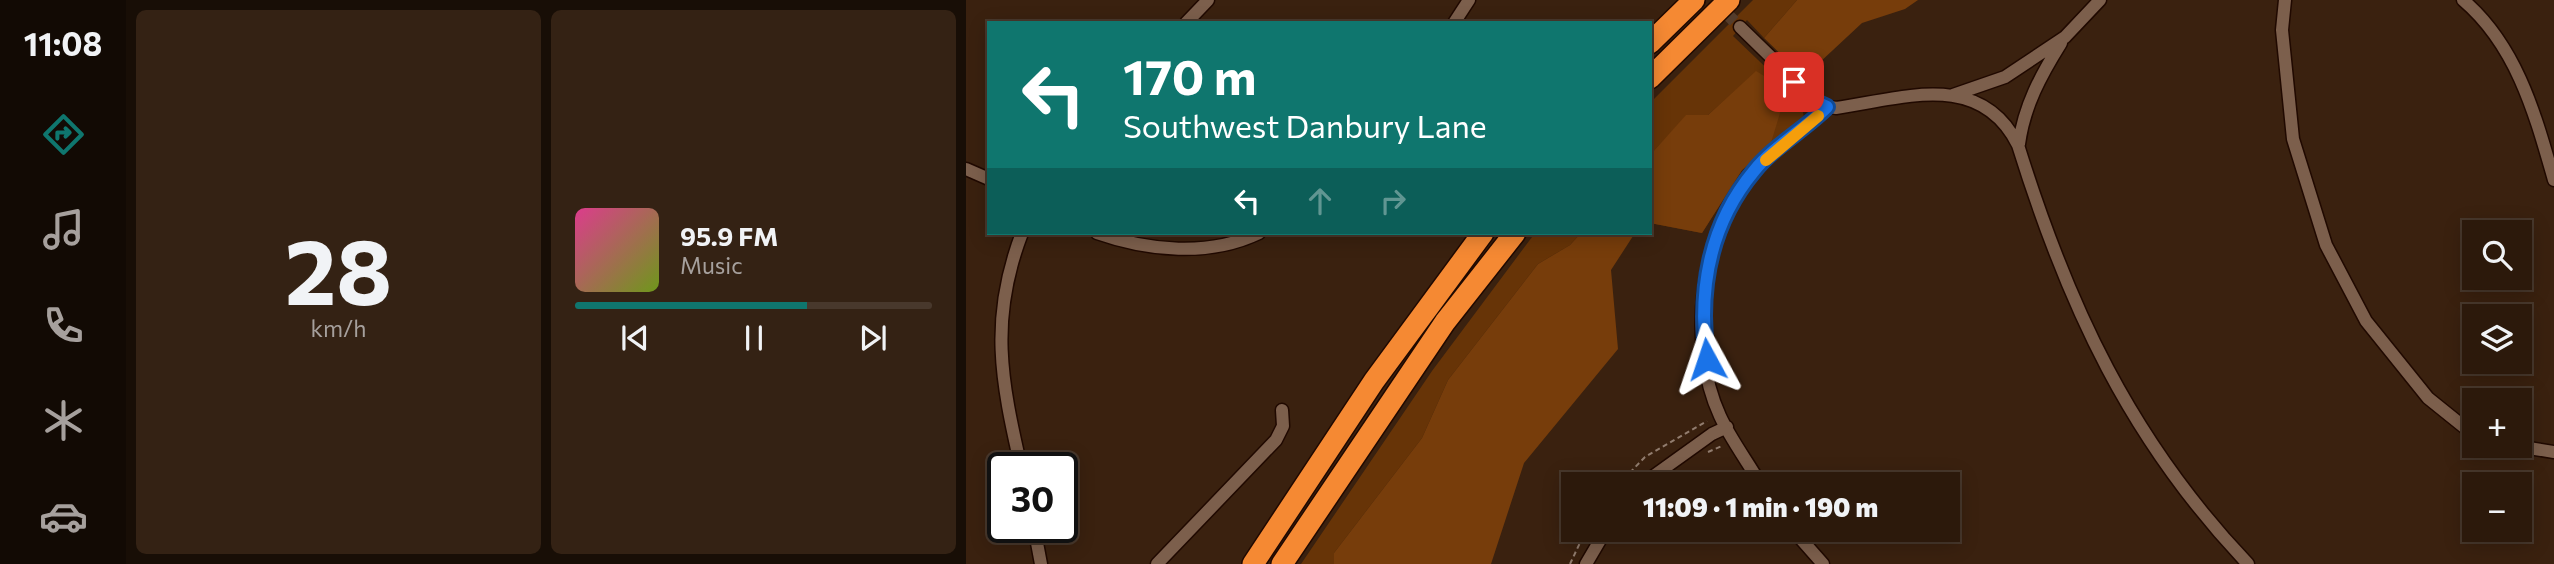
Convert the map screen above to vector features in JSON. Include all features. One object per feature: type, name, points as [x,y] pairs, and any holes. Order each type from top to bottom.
[{"type":"highway","points":[[1652,41],[1694,0]]},
{"type":"highway","points":[[1652,76],[1729,0]]},
{"type":"highway","points":[[1253,564],[1423,310],[1481,235]]},
{"type":"highway","points":[[1282,564],[1445,322],[1513,235]]},
{"type":"highway","points":[[1243,564],[1290,508]]},
{"type":"street","points":[[1188,21],[1208,0]]},
{"type":"street","points":[[1455,21],[1469,0]]},
{"type":"street","points":[[2018,145],[2022,123],[2039,78],[2065,37],[2100,0]]},
{"type":"street","points":[[2285,0],[2282,30],[2293,139],[2326,245],[2366,321],[2428,398],[2462,425]]},
{"type":"street","points":[[2463,0],[2482,16],[2509,53],[2536,118],[2554,180]]},
{"type":"street","points":[[1740,27],[1812,100],[1827,107]]},
{"type":"street","points":[[1952,95],[2005,77],[2065,37]]},
{"type":"street","points":[[1753,472],[1723,422],[1709,379],[1704,340],[1703,293],[1713,244],[1730,205],[1754,170],[1827,107],[1927,93],[1952,95],[1967,99],[2009,125],[2065,281],[2106,367],[2139,425],[2175,476],[2248,564]]},
{"type":"street","points":[[966,169],[987,178]]},
{"type":"street","points":[[1018,452],[1003,384],[1000,337],[1004,288],[1021,235]]},
{"type":"street","points":[[1103,235],[1170,249],[1208,247],[1252,235]]},
{"type":"street","points":[[1157,564],[1276,440],[1283,426],[1282,410]]},
{"type":"street","points":[[1659,472],[1712,434],[1723,422]]},
{"type":"street","points":[[2532,449],[2554,452]]},
{"type":"street","points":[[1586,564],[1599,542]]},
{"type":"street","points":[[1804,542],[1823,564]]},
{"type":"street","points":[[1037,543],[1041,564]]},
{"type":"path","points":[[1631,472],[1645,457],[1673,438],[1723,422]]},
{"type":"path","points":[[1570,564],[1580,542]]},
{"type":"shaded area","points":[[1753,0],[1797,0],[1764,38],[1747,20],[1733,36],[1800,100],[1804,117],[1742,170],[1702,233],[1652,223],[1652,220],[1756,72],[1708,115],[1686,116],[1652,153],[1652,101]]},
{"type":"shaded area","points":[[1797,0],[1918,0],[1905,9],[1862,23],[1804,77],[1764,38]]},
{"type":"shaded area","points":[[1756,71],[1787,90],[1770,146],[1742,170],[1702,233],[1652,223],[1652,153],[1686,115],[1708,115]]},
{"type":"shaded area","points":[[1534,235],[1579,235],[1570,245],[1538,264],[1448,380],[1422,438],[1334,553],[1334,564],[1301,564],[1432,371]]},
{"type":"shaded area","points":[[1579,235],[1634,235],[1611,270],[1618,349],[1524,463],[1491,564],[1334,564],[1334,553],[1422,438],[1448,380],[1538,264],[1570,245]]},
{"type":"tunnel","points":[[1713,0],[1740,27]]},
{"type":"slow traffic","points":[[1766,160],[1818,116]]},
{"type":"route","points":[[1707,359],[1703,293],[1713,244],[1730,205],[1754,170],[1784,143],[1811,124],[1827,107],[1812,100],[1794,82]]}]
